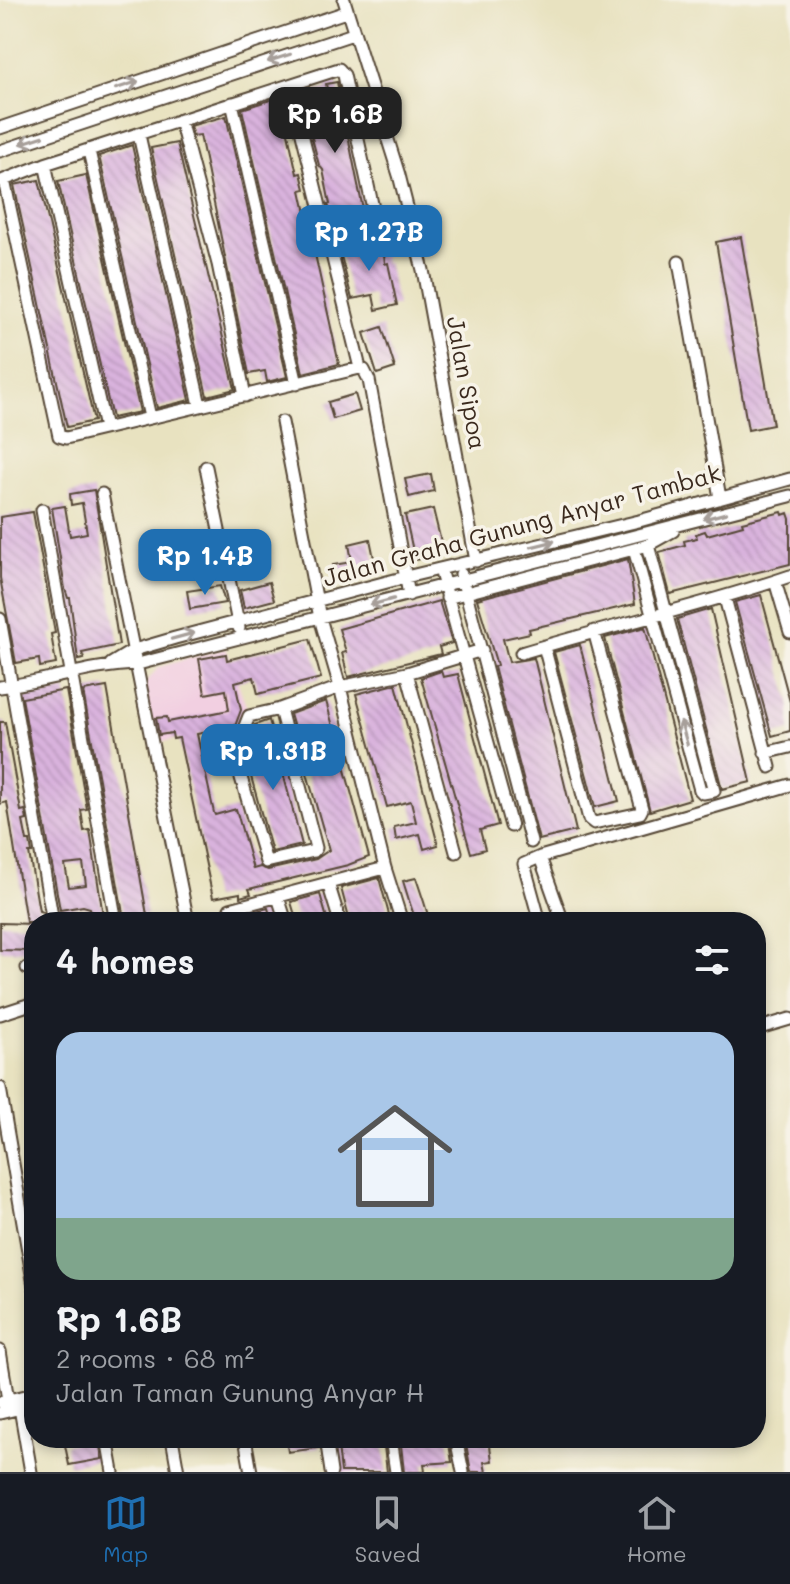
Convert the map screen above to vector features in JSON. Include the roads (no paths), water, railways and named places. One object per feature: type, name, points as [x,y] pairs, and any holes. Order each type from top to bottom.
[{"type":"street","name":"Jalan Sipoa","points":[[0,130],[345,6],[399,175],[423,270],[476,561]]},
{"type":"street","points":[[0,130],[3,150],[353,34]]},
{"type":"street","points":[[328,241],[374,231],[377,227],[344,75],[339,69],[45,164],[6,178],[4,184],[59,436],[66,438],[360,368]]},
{"type":"street","points":[[290,85],[360,368],[369,380],[409,595]]},
{"type":"street","points":[[232,103],[297,384]]},
{"type":"street","points":[[180,120],[218,264],[245,396]]},
{"type":"street","points":[[139,135],[200,405]]},
{"type":"street","points":[[89,151],[150,417]]},
{"type":"street","points":[[45,164],[105,428]]},
{"type":"street","points":[[679,262],[720,498]]},
{"type":"street","points":[[282,422],[316,602],[399,912]]},
{"type":"street","points":[[206,467],[240,636]]},
{"type":"street","name":"Jalan Graha Gunung Anyar Tambak","points":[[111,665],[134,650],[237,621],[790,479]]},
{"type":"street","points":[[102,494],[186,912]]},
{"type":"street","name":"Jalan Graha Gunung Anyar Tambak","points":[[111,665],[138,664],[790,496]]},
{"type":"street","points":[[42,510],[114,912]]},
{"type":"street","points":[[447,598],[648,545],[680,525]]},
{"type":"street","points":[[634,549],[700,790],[703,793],[714,791],[648,545]]},
{"type":"street","points":[[458,565],[531,842]]},
{"type":"street","points":[[440,569],[511,826]]},
{"type":"street","points":[[521,653],[725,598],[790,576]]},
{"type":"street","points":[[775,581],[790,632]]},
{"type":"street","points":[[725,598],[770,767]]},
{"type":"street","points":[[0,619],[6,687],[51,912]]},
{"type":"street","points":[[544,646],[589,819],[594,823],[640,813],[642,809],[594,631]]},
{"type":"street","points":[[280,709],[316,848],[266,862],[234,754],[249,716],[280,709],[340,687],[407,673],[480,651]]},
{"type":"street","points":[[6,687],[111,665]]},
{"type":"street","points":[[407,673],[456,852]]},
{"type":"street","points":[[479,711],[495,708]]},
{"type":"street","points":[[765,753],[790,747]]},
{"type":"street","points":[[537,912],[524,864],[790,785]]},
{"type":"street","points":[[540,857],[559,912]]},
{"type":"street","points":[[230,912],[230,909],[385,868]]},
{"type":"street","points":[[328,883],[337,912]]},
{"type":"street","points":[[278,897],[283,912]]},
{"type":"street","points":[[0,1014],[24,1006]]},
{"type":"street","points":[[766,1026],[790,1019]]},
{"type":"street","points":[[0,1088],[24,1228]]},
{"type":"street","points":[[0,1351],[4,1401],[24,1396]]},
{"type":"street","points":[[0,1413],[24,1407]]},
{"type":"street","points":[[20,1408],[24,1431]]},
{"type":"street","points":[[27,1448],[31,1472]]},
{"type":"street","points":[[109,1448],[113,1472]]},
{"type":"street","points":[[174,1448],[178,1472]]},
{"type":"street","points":[[247,1448],[251,1472]]},
{"type":"street","points":[[327,1448],[331,1472]]},
{"type":"street","points":[[392,1448],[396,1472]]},
{"type":"street","points":[[458,1448],[463,1472]]}]
